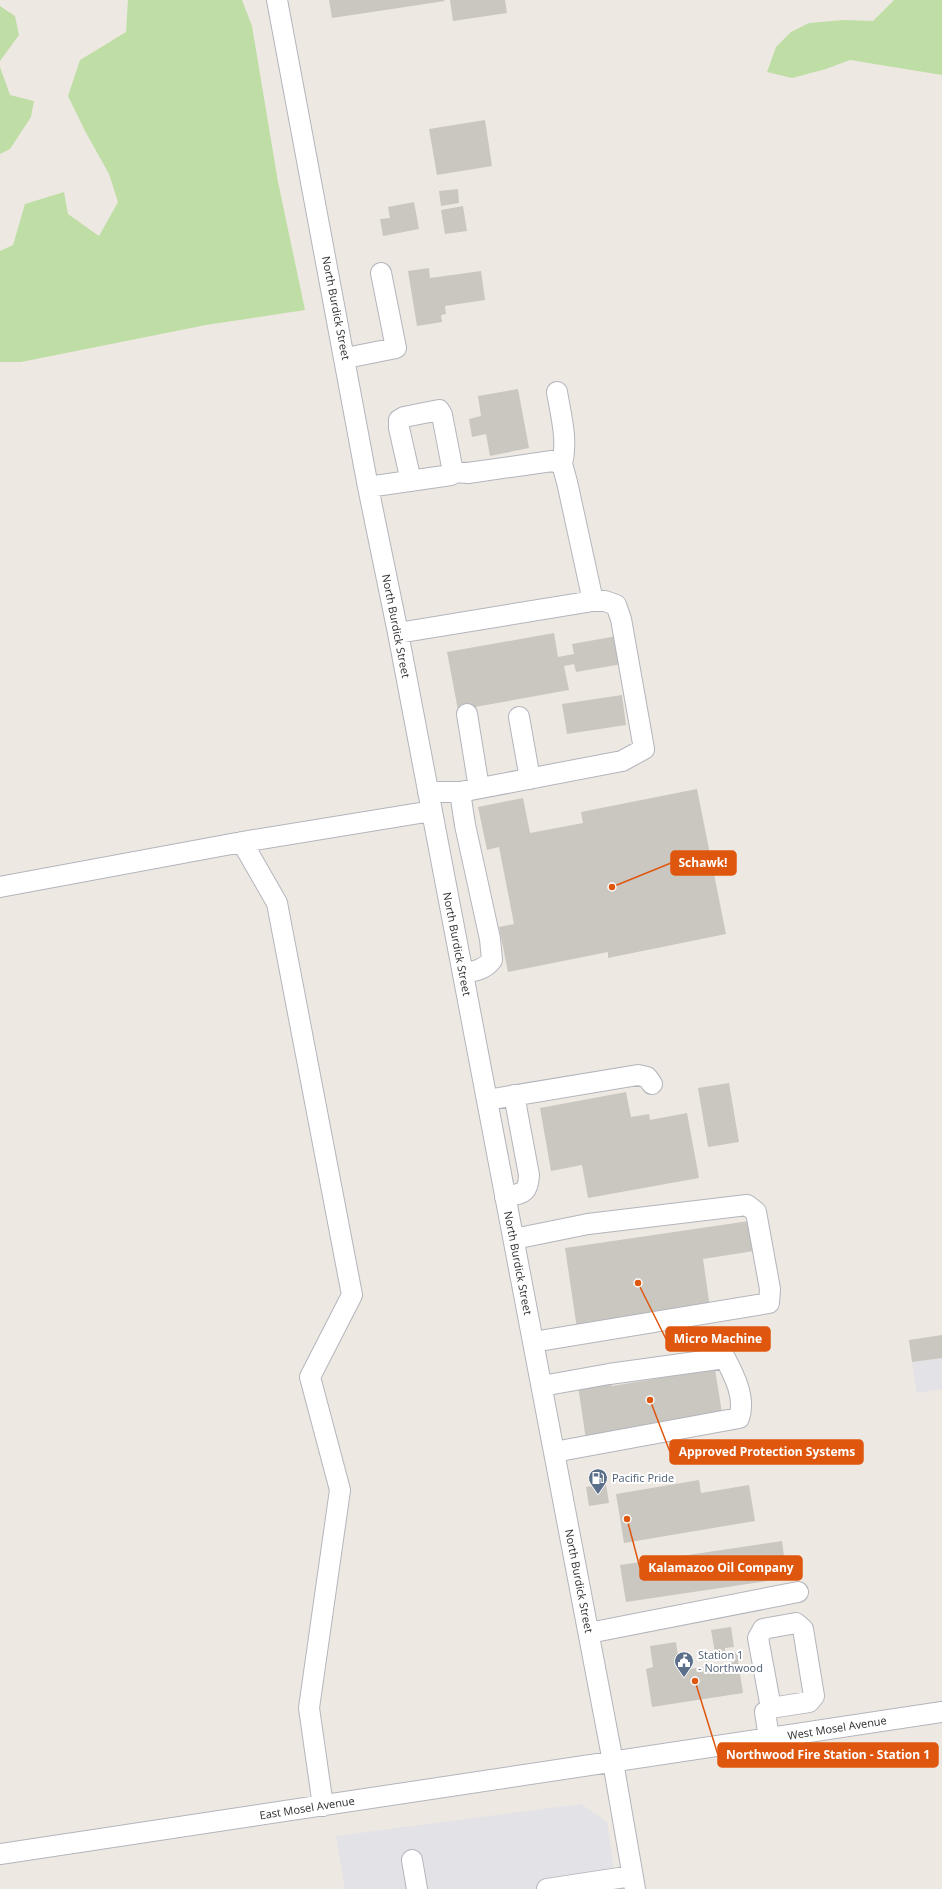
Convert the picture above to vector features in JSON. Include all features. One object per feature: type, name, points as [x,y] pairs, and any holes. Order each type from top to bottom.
[{"type":"street","name":"North Burdick Street","points":[[277,0],[346,358],[368,487],[398,633],[589,1633],[633,1882]]},
{"type":"street","points":[[346,358],[396,348],[381,273]]},
{"type":"street","points":[[557,392],[565,453],[562,464],[593,601]]},
{"type":"street","points":[[411,481],[399,428],[399,420],[404,417],[439,410],[442,415],[453,472]]},
{"type":"street","points":[[368,487],[451,475],[453,472],[468,473],[552,461],[562,464]]},
{"type":"street","points":[[398,633],[593,601],[605,601],[616,605],[621,618],[644,749],[622,761],[460,792],[428,792]]},
{"type":"street","points":[[467,714],[479,788]]},
{"type":"street","points":[[519,717],[530,779]]},
{"type":"street","points":[[460,792],[465,825],[490,939],[492,960],[481,970],[463,973]]},
{"type":"street","points":[[0,887],[242,842],[432,812]]},
{"type":"street","points":[[242,842],[277,903],[352,1295],[310,1377],[340,1490],[309,1708],[323,1806]]},
{"type":"street","points":[[487,1100],[638,1075],[647,1077],[652,1084]]},
{"type":"street","points":[[505,1197],[523,1193],[528,1187],[529,1175],[514,1095]]},
{"type":"street","points":[[496,1150],[524,1145]]},
{"type":"street","points":[[514,1239],[588,1224],[747,1205],[756,1212],[770,1289],[769,1303],[533,1342]]},
{"type":"street","points":[[542,1386],[609,1374],[725,1358],[736,1380],[742,1409],[739,1418],[554,1452]]},
{"type":"street","points":[[589,1633],[798,1592]]},
{"type":"street","points":[[769,1738],[765,1712],[771,1708]]},
{"type":"street","name":"West Mosel Avenue","points":[[613,1762],[942,1712]]},
{"type":"street","name":"East Mosel Avenue","points":[[0,1854],[613,1762]]},
{"type":"street","points":[[412,1860],[417,1889]]},
{"type":"street","points":[[547,1889],[633,1882]]},
{"type":"shaded area","points":[[942,1358],[942,1389],[917,1393],[912,1362]]},
{"type":"shaded area","points":[[581,1804],[607,1822],[617,1889],[345,1889],[336,1836]]},
{"type":"green space","points":[[128,0],[242,0],[252,26],[278,182],[305,310],[206,325],[21,362],[0,362],[0,251],[13,245],[25,204],[64,192],[68,214],[99,236],[118,202],[109,174],[85,131],[68,96],[80,60],[126,32]]},
{"type":"green space","points":[[894,0],[942,0],[942,75],[850,60],[826,69],[792,78],[767,72],[776,47],[791,32],[809,23],[844,20],[873,21]]},
{"type":"green space","points":[[0,6],[15,16],[19,35],[0,61]]},
{"type":"green space","points":[[0,67],[10,95],[34,101],[31,117],[10,149],[0,154]]},
{"type":"building","points":[[329,0],[444,0],[445,1],[332,18]]},
{"type":"building","points":[[450,0],[505,0],[507,13],[453,21]]},
{"type":"building","points":[[485,120],[492,166],[437,175],[429,129]]},
{"type":"building","points":[[458,189],[459,203],[441,206],[439,191]]},
{"type":"building","points":[[414,202],[419,229],[383,236],[380,219],[390,218],[388,207]]},
{"type":"building","points":[[463,206],[467,231],[445,234],[441,210]]},
{"type":"building","points":[[429,268],[430,278],[481,271],[485,300],[445,306],[446,314],[441,315],[442,322],[417,326],[408,271]]},
{"type":"building","points":[[518,389],[529,448],[490,456],[486,434],[472,437],[469,419],[481,416],[478,396]]},
{"type":"building","points":[[554,633],[558,657],[574,654],[572,644],[617,636],[622,664],[576,672],[574,664],[564,666],[569,690],[458,710],[447,652]]},
{"type":"building","points":[[622,695],[626,725],[567,734],[562,704]]},
{"type":"building","points":[[697,789],[726,934],[608,958],[608,952],[508,972],[499,927],[514,924],[499,847],[487,850],[478,807],[523,798],[530,833],[583,823],[581,812]]},
{"type":"building","points":[[729,1083],[739,1142],[708,1147],[698,1088]]},
{"type":"building","points":[[626,1092],[631,1117],[649,1114],[650,1120],[687,1113],[699,1178],[588,1198],[582,1165],[551,1171],[540,1108]]},
{"type":"building","points":[[749,1221],[754,1251],[703,1259],[710,1308],[577,1329],[565,1248]]},
{"type":"building","points":[[942,1335],[942,1358],[912,1362],[909,1340]]},
{"type":"building","points":[[715,1369],[722,1413],[586,1440],[578,1386],[611,1381],[612,1386]]},
{"type":"building","points":[[699,1480],[701,1493],[749,1485],[755,1521],[624,1543],[616,1494]]},
{"type":"building","points":[[606,1484],[609,1503],[589,1506],[586,1487]]},
{"type":"building","points":[[782,1541],[787,1578],[626,1602],[620,1565]]},
{"type":"building","points":[[731,1627],[734,1647],[725,1648],[725,1652],[715,1653],[711,1630]]},
{"type":"building","points":[[676,1642],[679,1663],[689,1662],[690,1669],[734,1662],[732,1653],[739,1652],[741,1661],[738,1661],[743,1693],[652,1707],[646,1669],[653,1667],[650,1646]]},
{"type":"place","name":"Schawk!","points":[[612,887]]},
{"type":"place","name":"Micro Machine","points":[[638,1283]]},
{"type":"place","name":"Approved Protection Systems","points":[[650,1400]]},
{"type":"place","name":"Pacific Pride","points":[[598,1495]]},
{"type":"place","name":"Kalamazoo Oil Company","points":[[627,1519]]},
{"type":"place","name":"Station 1 - Northwood","points":[[684,1678]]},
{"type":"place","name":"Northwood Fire Station - Station 1","points":[[695,1681]]}]
